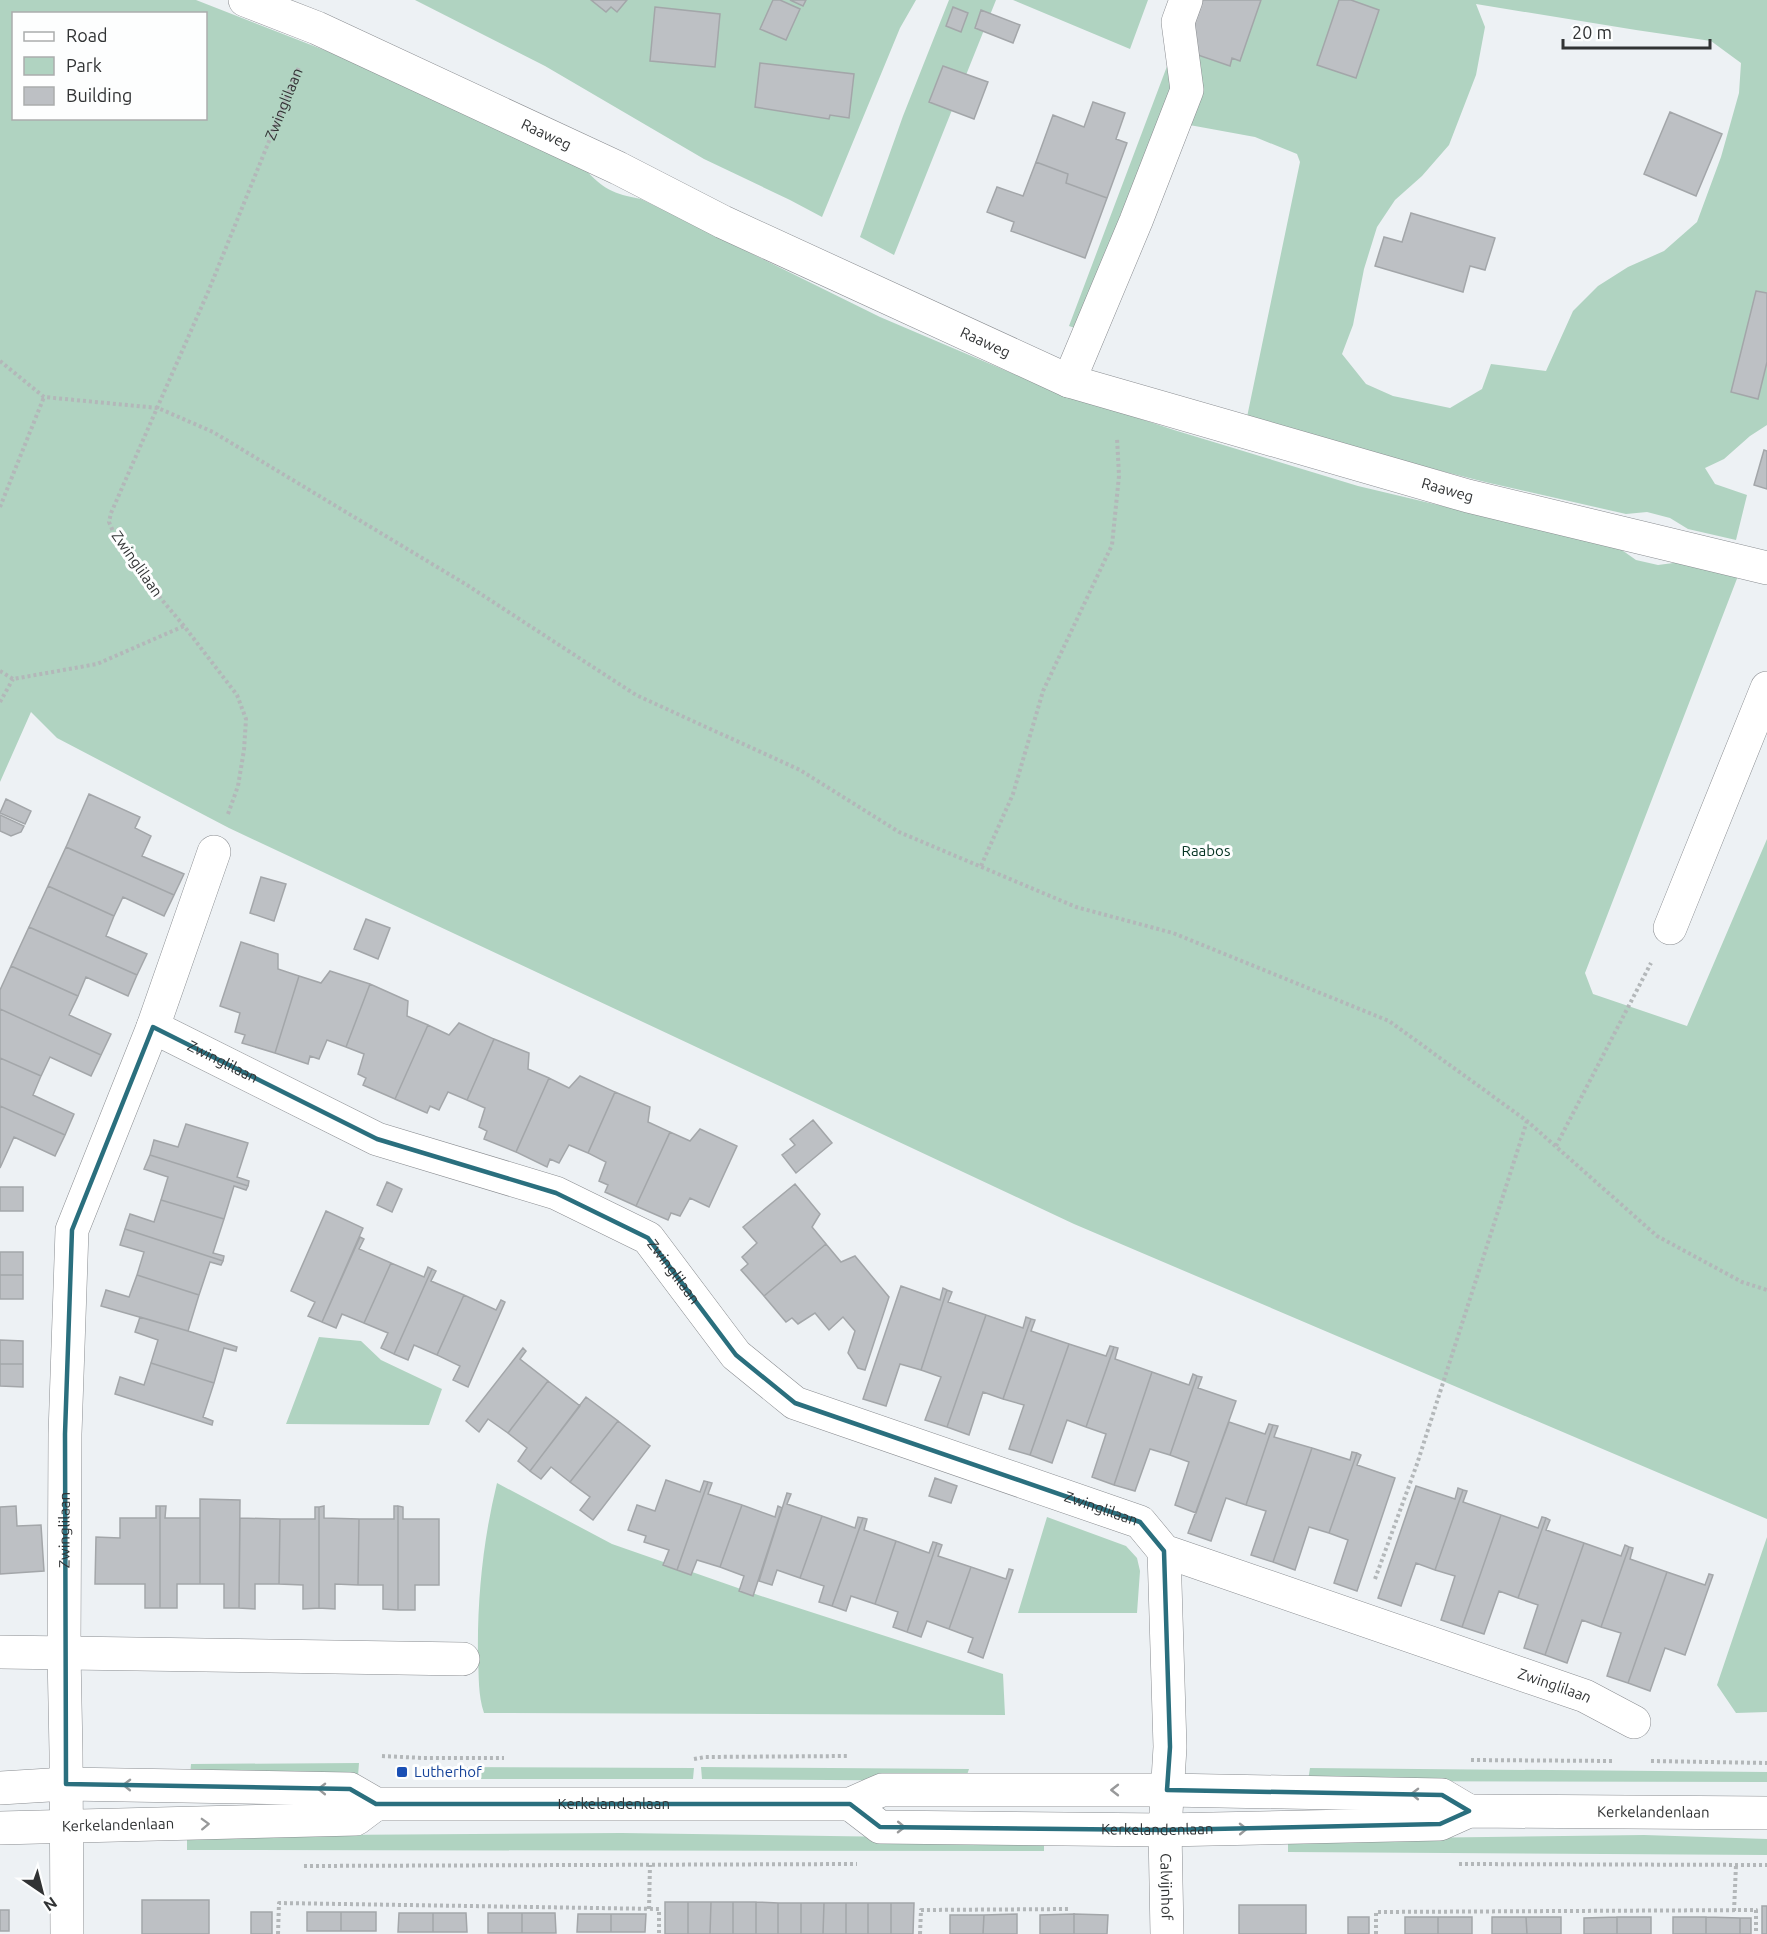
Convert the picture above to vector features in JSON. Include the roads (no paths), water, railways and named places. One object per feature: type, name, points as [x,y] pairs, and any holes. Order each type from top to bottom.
[{"type":"street","name":"Raaweg","points":[[245,0],[317,28],[618,168],[723,222],[1069,381],[1468,496],[1767,568]]},
{"type":"street","points":[[1069,381],[1136,221],[1187,90],[1178,22],[1186,0]]},
{"type":"street","points":[[1670,928],[1767,687]]},
{"type":"street","name":"Zwinglilaan","points":[[66,1788],[65,1434],[72,1230],[153,1027],[214,852]]},
{"type":"street","name":"Zwinglilaan","points":[[153,1027],[377,1139],[556,1193],[648,1238],[736,1355],[795,1403],[1140,1522],[1164,1551],[1585,1696],[1634,1722]]},
{"type":"street","points":[[1164,1551],[1170,1747],[1166,1808]]},
{"type":"street","points":[[0,1652],[463,1659]]},
{"type":"street","points":[[0,1788],[351,1789],[376,1804]]},
{"type":"street","points":[[66,1788],[67,1934]]},
{"type":"street","name":"Kerkelandenlaan","points":[[0,1828],[356,1819],[376,1804],[850,1804],[882,1790],[1166,1808],[1442,1795],[1469,1811],[1767,1813]]},
{"type":"street","name":"Calvijnhof","points":[[1166,1808],[1167,1934]]},
{"type":"place","name":"Lutherhof","points":[[402,1772]]},
{"type":"park label","name":"Raabos","points":[[1206,851]]}]
